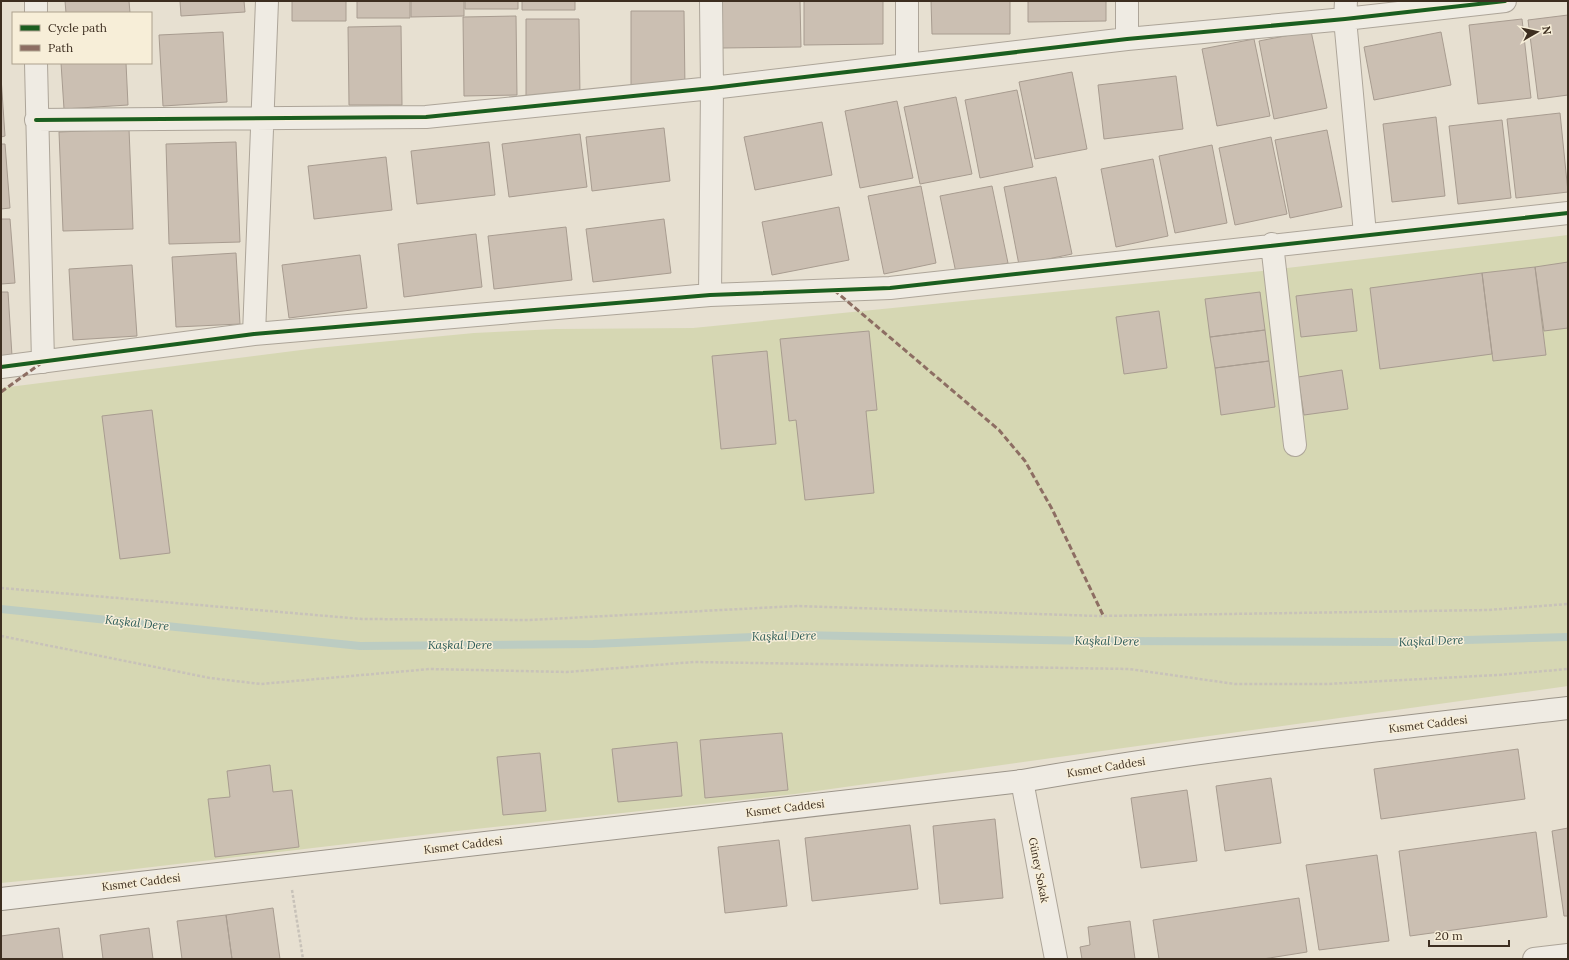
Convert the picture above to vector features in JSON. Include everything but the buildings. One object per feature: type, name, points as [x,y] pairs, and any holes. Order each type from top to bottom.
[{"type":"street","points":[[36,1],[36,12]]},
{"type":"street","points":[[254,334],[267,1]]},
{"type":"street","points":[[710,295],[712,88],[711,1]]},
{"type":"street","points":[[907,1],[907,65]]},
{"type":"street","points":[[1127,39],[1128,1]]},
{"type":"street","points":[[36,120],[426,117],[712,88],[1127,39],[1345,10],[1505,1]]},
{"type":"street","points":[[1345,10],[1365,234]]},
{"type":"street","points":[[36,64],[36,120],[43,362]]},
{"type":"street","points":[[1,367],[254,334],[710,295],[890,288],[1272,244],[1568,213]]},
{"type":"street","points":[[1272,244],[1295,445]]},
{"type":"street","name":"Kısmet Caddesi","points":[[1,898],[1022,781],[1098,767],[1331,736],[1568,708]]},
{"type":"street","name":"Güney Sokak","points":[[1022,781],[1056,959]]},
{"type":"street","points":[[1535,959],[1568,955]]},
{"type":"path","points":[[1,588],[362,619],[529,620],[798,606],[1098,616],[1480,610],[1568,604]]},
{"type":"path","points":[[1,636],[210,678],[261,684],[430,669],[567,672],[694,662],[1129,669],[1235,684],[1327,684],[1498,675],[1568,669]]},
{"type":"path","points":[[288,865],[303,959]]},
{"type":"green space","points":[[1568,235],[1568,686],[795,794],[439,833],[101,873],[1,883],[1,388],[317,348],[474,333],[556,329],[693,328],[1262,271]]},
{"type":"waterway","name":"Kaşkal Dere","points":[[1,609],[360,646],[593,644],[798,635],[1095,641],[1397,642],[1568,637]]},
{"type":"marked path","points":[[834,290],[999,430],[1025,461],[1052,509],[1103,615]]},
{"type":"marked path","points":[[1,392],[40,364]]},
{"type":"cycle path","points":[[36,120],[426,117],[712,88],[1127,39],[1345,19],[1505,1]]},
{"type":"cycle path","points":[[1,367],[254,334],[710,295],[890,288],[1568,213]]}]
